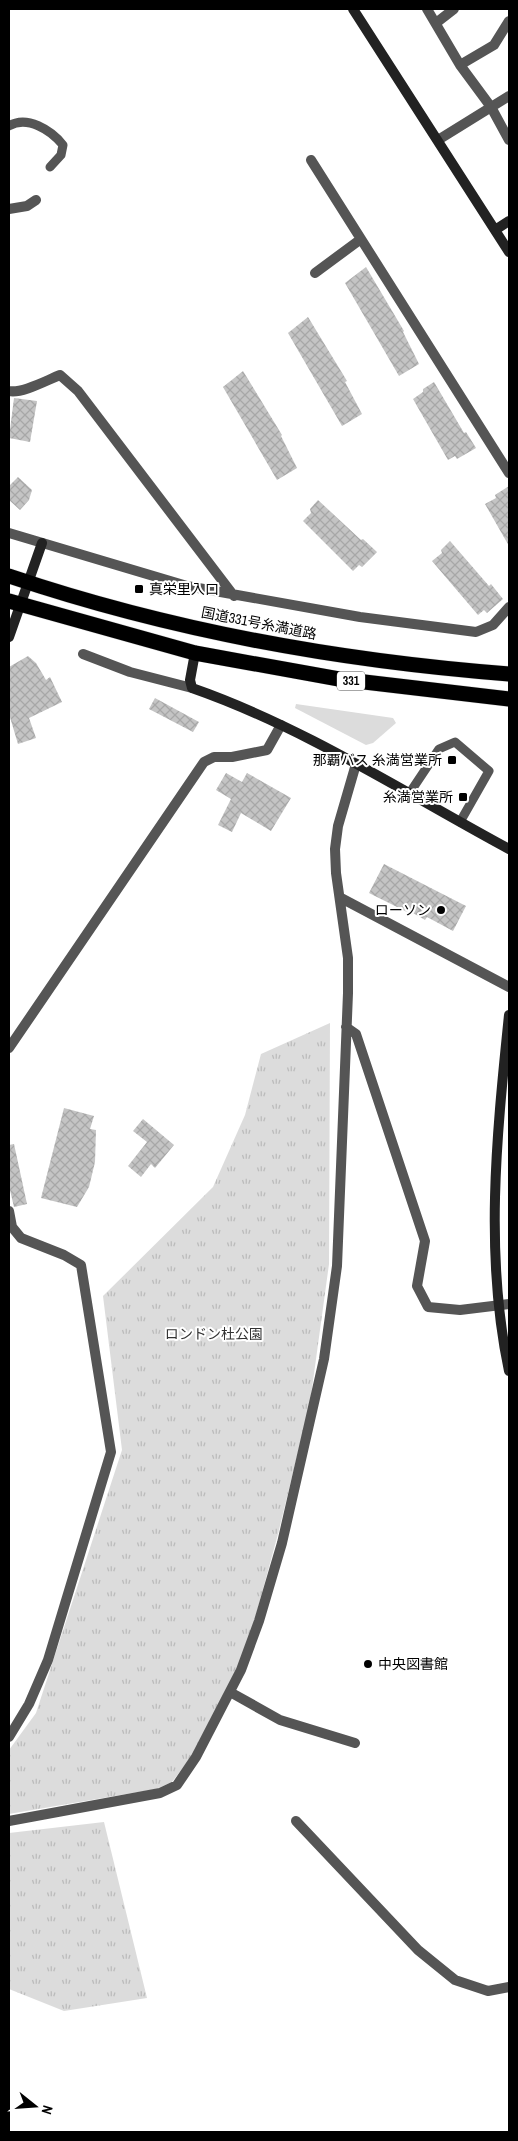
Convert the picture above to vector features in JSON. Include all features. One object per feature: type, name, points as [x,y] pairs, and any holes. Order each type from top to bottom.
[{"type":"highway","name":"国道331号糸満道路","points":[[9,576],[216,633],[340,654],[509,674]]},
{"type":"highway","name":"331","points":[[14,603],[195,653],[339,679],[509,699]]},
{"type":"street","points":[[353,9],[509,252]]},
{"type":"street","points":[[427,9],[460,64],[491,107],[509,140]]},
{"type":"street","points":[[436,24],[454,9]]},
{"type":"street","points":[[460,64],[494,45],[509,22]]},
{"type":"street","points":[[438,140],[509,96]]},
{"type":"street","points":[[311,160],[509,473]]},
{"type":"street","points":[[9,209],[27,206],[36,200]]},
{"type":"street","points":[[495,230],[509,221]]},
{"type":"street","points":[[315,273],[361,239]]},
{"type":"street","points":[[9,391],[13,392],[34,386],[60,375],[78,391],[234,596]]},
{"type":"street","points":[[9,533],[187,586],[234,596],[360,617],[476,632],[493,625],[509,607]]},
{"type":"street","points":[[9,637],[14,603],[28,582],[42,542]]},
{"type":"street","points":[[192,688],[190,680],[195,653]]},
{"type":"street","points":[[83,654],[130,672],[192,688],[281,724],[509,849]]},
{"type":"street","points":[[9,1048],[204,762],[214,757],[232,757],[267,750],[281,724]]},
{"type":"street","points":[[9,1822],[160,1793],[177,1785],[196,1757],[241,1670],[259,1621],[282,1543],[324,1359],[338,1266],[348,958],[336,873],[336,841],[338,826],[356,764]]},
{"type":"street","points":[[341,898],[509,987]]},
{"type":"street","points":[[509,1015],[500,1107],[494,1238],[504,1304],[509,1371]]},
{"type":"street","points":[[346,1027],[356,1034],[425,1241],[417,1286],[428,1308],[460,1310],[504,1304]]},
{"type":"street","points":[[9,1211],[12,1227],[21,1238],[64,1255],[81,1265],[110,1452],[48,1660],[29,1704],[9,1737]]},
{"type":"street","points":[[230,1692],[280,1720],[354,1743]]},
{"type":"street","points":[[296,1821],[418,1950],[455,1980],[488,1991],[509,1987]]},
{"type":"lane","points":[[9,126],[21,121],[32,124],[56,137],[63,145],[61,155],[50,167]]},
{"type":"lane","points":[[409,794],[415,782],[439,749],[455,742],[489,771],[460,822]]},
{"type":"green space","points":[[296,704],[393,718],[396,723],[373,743],[366,745],[295,708]]},
{"type":"green space","name":"ロンドン杜公園","points":[[330,1023],[329,1264],[310,1403],[253,1626],[237,1668],[191,1757],[172,1782],[156,1789],[9,1814],[9,1750],[36,1713],[122,1450],[103,1296],[213,1187],[245,1115],[261,1054]]},
{"type":"green space","points":[[104,1822],[147,1998],[64,2011],[9,1989],[9,1833]]},
{"type":"building","points":[[366,267],[404,331],[419,364],[399,376],[345,283]]},
{"type":"building","points":[[308,317],[347,381],[345,382],[362,414],[342,426],[288,333]]},
{"type":"building","points":[[243,371],[282,435],[297,468],[277,480],[223,387]]},
{"type":"building","points":[[434,382],[464,433],[466,432],[476,448],[457,459],[455,456],[448,460],[413,399]]},
{"type":"building","points":[[14,398],[37,401],[30,442],[9,438]]},
{"type":"building","points":[[18,477],[32,490],[29,500],[20,510],[9,500],[9,486]]},
{"type":"building","points":[[509,486],[509,546],[485,504],[496,498],[495,495]]},
{"type":"building","points":[[318,500],[361,540],[363,539],[377,552],[362,567],[359,565],[353,571],[303,521],[311,513],[310,509]]},
{"type":"building","points":[[450,541],[489,586],[491,584],[503,599],[487,613],[484,610],[478,615],[432,561],[442,553],[441,550]]},
{"type":"building","points":[[28,656],[36,663],[46,680],[50,677],[62,702],[29,718],[36,738],[18,744],[9,714],[9,667]]},
{"type":"building","points":[[155,698],[199,722],[193,732],[149,709]]},
{"type":"building","points":[[226,773],[242,782],[247,773],[291,798],[271,831],[241,813],[232,832],[218,825],[231,799],[216,790]]},
{"type":"building","points":[[384,864],[466,906],[453,931],[427,917],[425,920],[408,910],[407,912],[369,893]]},
{"type":"building","points":[[64,1108],[94,1116],[90,1129],[96,1130],[95,1162],[89,1187],[77,1207],[41,1198]]},
{"type":"building","points":[[143,1119],[174,1145],[155,1168],[151,1164],[141,1177],[128,1166],[147,1142],[133,1131]]},
{"type":"building","points":[[14,1144],[27,1204],[14,1207],[9,1186],[9,1145]]},
{"type":"place","name":"真栄里入口","points":[[139,589]]},
{"type":"place","name":"那覇バス 糸満営業所","points":[[452,760]]},
{"type":"place","name":"糸満営業所","points":[[463,797]]},
{"type":"place","name":"ローソン","points":[[441,910]]},
{"type":"place","name":"中央図書館","points":[[368,1664]]}]
